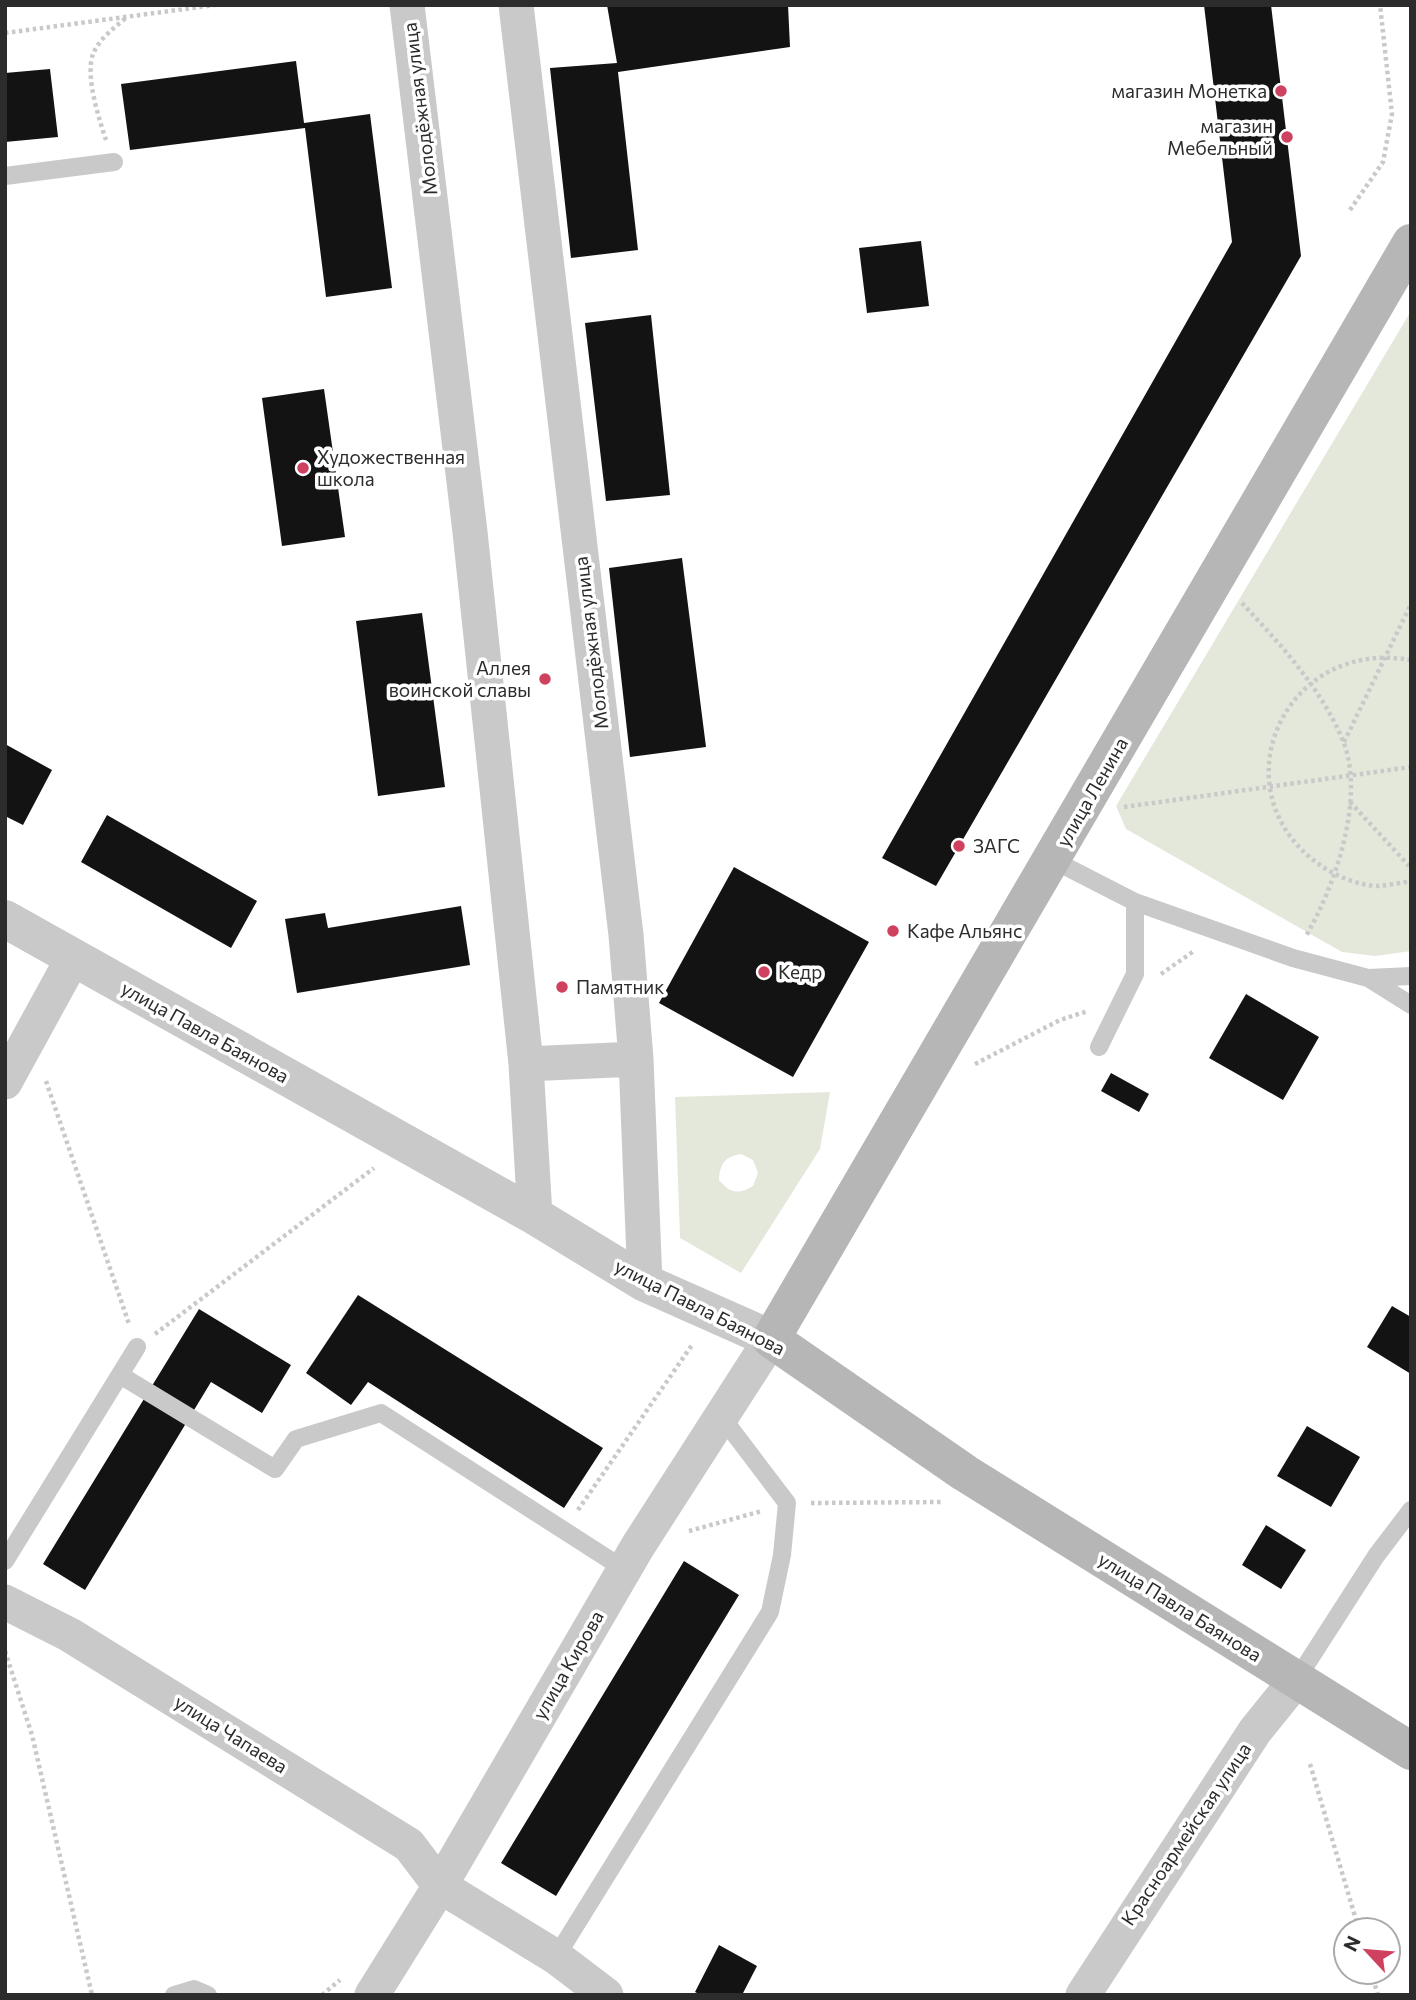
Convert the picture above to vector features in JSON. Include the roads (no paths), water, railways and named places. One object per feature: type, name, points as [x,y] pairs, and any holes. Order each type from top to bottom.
[{"type":"main road","name":"улица Ленина","points":[[771,1339],[1411,243]]},
{"type":"main road","name":"улица Павла Баянова","points":[[771,1339],[965,1473],[1411,1751]]},
{"type":"street","name":"Молодёжная улица","points":[[407,5],[470,532],[526,1064],[535,1216]]},
{"type":"street","name":"Молодёжная улица","points":[[516,5],[626,935],[636,1059],[645,1283]]},
{"type":"street","name":"улица Павла Баянова","points":[[5,919],[535,1216],[645,1283],[771,1339]]},
{"type":"street","points":[[5,1082],[73,958]]},
{"type":"street","points":[[526,1064],[636,1059]]},
{"type":"street","name":"улица Кирова","points":[[372,1995],[440,1886],[624,1569],[771,1339]]},
{"type":"street","name":"улица Чапаева","points":[[5,1602],[82,1643],[409,1845],[440,1886]]},
{"type":"street","name":"Красноармейская улица","points":[[1083,1995],[1255,1731],[1297,1679]]},
{"type":"street","points":[[440,1886],[556,1957],[606,1995]]},
{"type":"lane","points":[[5,176],[114,162]]},
{"type":"lane","points":[[1053,860],[1135,902],[1293,958],[1368,978],[1411,1005]]},
{"type":"lane","points":[[1099,1047],[1135,974],[1135,902]]},
{"type":"lane","points":[[1368,978],[1411,976]]},
{"type":"lane","points":[[5,1561],[137,1348]]},
{"type":"lane","points":[[120,1375],[275,1469],[296,1439],[381,1413],[566,1528],[624,1569]]},
{"type":"lane","points":[[556,1957],[770,1612],[782,1555],[787,1503],[721,1416]]},
{"type":"lane","points":[[1297,1679],[1376,1556],[1411,1510]]},
{"type":"lane","points":[[173,1995],[194,1989],[208,1995]]},
{"type":"place","name":"магазин Монетка","points":[[1281,91]]},
{"type":"place","name":"магазин Мебельный","points":[[1287,137]]},
{"type":"place","name":"Художественная школа","points":[[303,468]]},
{"type":"place","name":"Аллея воинской славы","points":[[545,679]]},
{"type":"place","name":"ЗАГС","points":[[959,846]]},
{"type":"place","name":"Кафе Альянс","points":[[893,931]]},
{"type":"place","name":"Кедр","points":[[764,972]]},
{"type":"place","name":"Памятник","points":[[562,987]]}]
